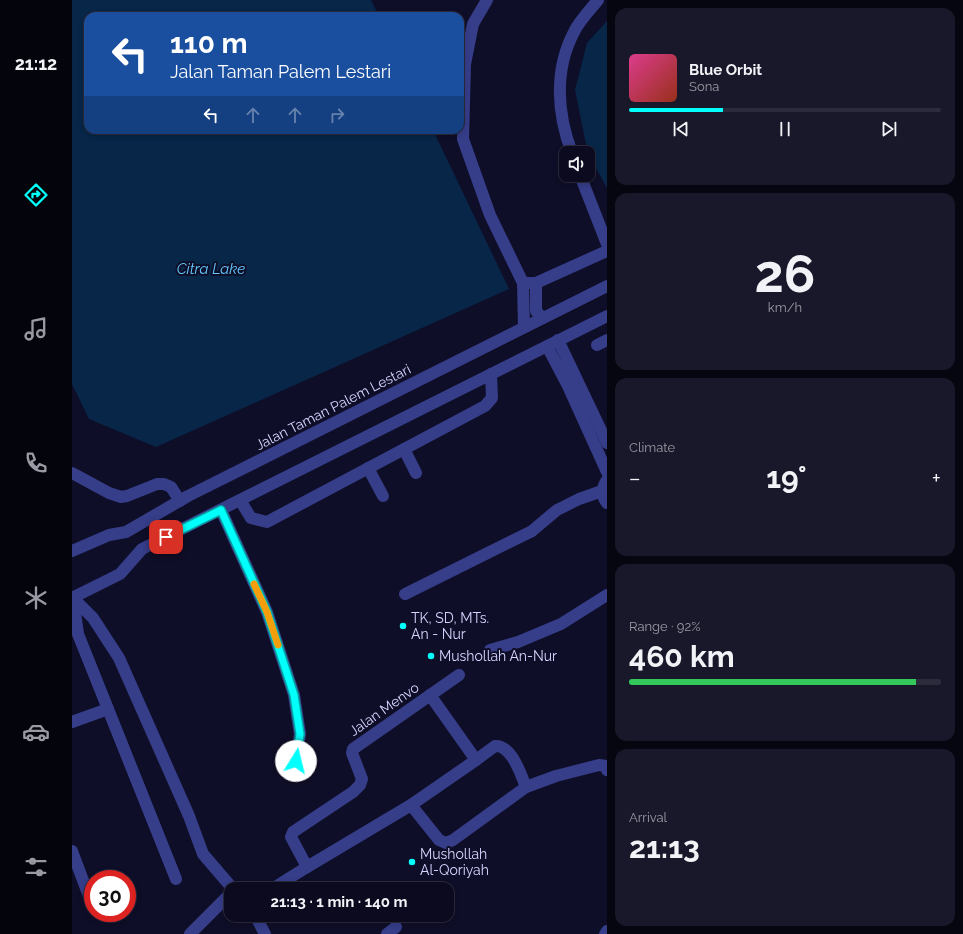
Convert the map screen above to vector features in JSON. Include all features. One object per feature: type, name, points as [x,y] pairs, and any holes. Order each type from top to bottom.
[{"type":"street","points":[[464,102],[465,64],[473,24],[487,0]]},
{"type":"street","points":[[569,146],[564,134],[559,98],[562,63],[574,31],[598,0]]},
{"type":"street","points":[[463,134],[463,139],[490,214],[523,282],[524,328]]},
{"type":"street","points":[[583,182],[607,244]]},
{"type":"street","points":[[523,282],[536,284],[607,251]]},
{"type":"street","points":[[536,284],[536,311],[542,318]]},
{"type":"street","name":"Jalan Taman Palem Lestari","points":[[72,551],[109,535],[126,532],[180,501],[607,286]]},
{"type":"street","points":[[72,597],[120,574],[142,549],[558,340],[606,321]]},
{"type":"street","points":[[558,340],[607,443]]},
{"type":"street","points":[[547,346],[568,386],[607,472]]},
{"type":"street","points":[[240,500],[251,518],[267,522],[485,406],[492,398],[491,374]]},
{"type":"street","points":[[404,449],[416,473]]},
{"type":"street","points":[[368,468],[383,496]]},
{"type":"street","points":[[72,473],[109,493],[121,497],[157,484],[164,484],[171,487],[180,501]]},
{"type":"street","points":[[607,480],[602,491],[607,503]]},
{"type":"street","points":[[405,594],[532,531],[557,510],[602,491]]},
{"type":"street","points":[[221,510],[267,612],[294,695],[300,734],[296,761]]},
{"type":"street","points":[[490,650],[518,642],[561,624],[607,595]]},
{"type":"street","points":[[72,597],[78,634],[176,879]]},
{"type":"street","points":[[72,597],[93,618],[119,658],[189,816],[203,854],[227,882]]},
{"type":"street","name":"Jalan Menvo","points":[[307,867],[291,837],[293,832],[353,792],[360,785],[362,779],[352,753],[353,749],[459,675]]},
{"type":"street","points":[[430,695],[476,760]]},
{"type":"street","points":[[72,722],[108,709]]},
{"type":"street","points":[[283,882],[411,805],[495,746],[504,747],[510,753],[526,787]]},
{"type":"street","points":[[411,805],[439,840],[446,843],[453,840],[526,787],[556,776],[599,765],[606,766],[607,770]]},
{"type":"street","points":[[72,851],[84,883]]},
{"type":"street","points":[[190,934],[224,899]]},
{"type":"street","points":[[259,922],[265,934]]},
{"type":"water","name":"Citra Lake","points":[[72,0],[371,0],[377,12],[84,12],[84,134],[435,134],[509,289],[156,447],[89,419],[72,384]]},
{"type":"water","points":[[607,21],[607,188],[595,167],[595,146],[586,146],[575,90],[587,43]]},
{"type":"slow traffic","points":[[254,584],[267,612],[278,645]]},
{"type":"place","name":"TK, SD, MTs. An - Nur","points":[[403,626]]},
{"type":"place","name":"Mushollah An-Nur","points":[[431,656]]},
{"type":"place","name":"Mushollah Al-Qoriyah","points":[[412,862]]},
{"type":"route","points":[[166,537],[221,510],[267,612],[294,695],[300,734],[296,761]]}]
